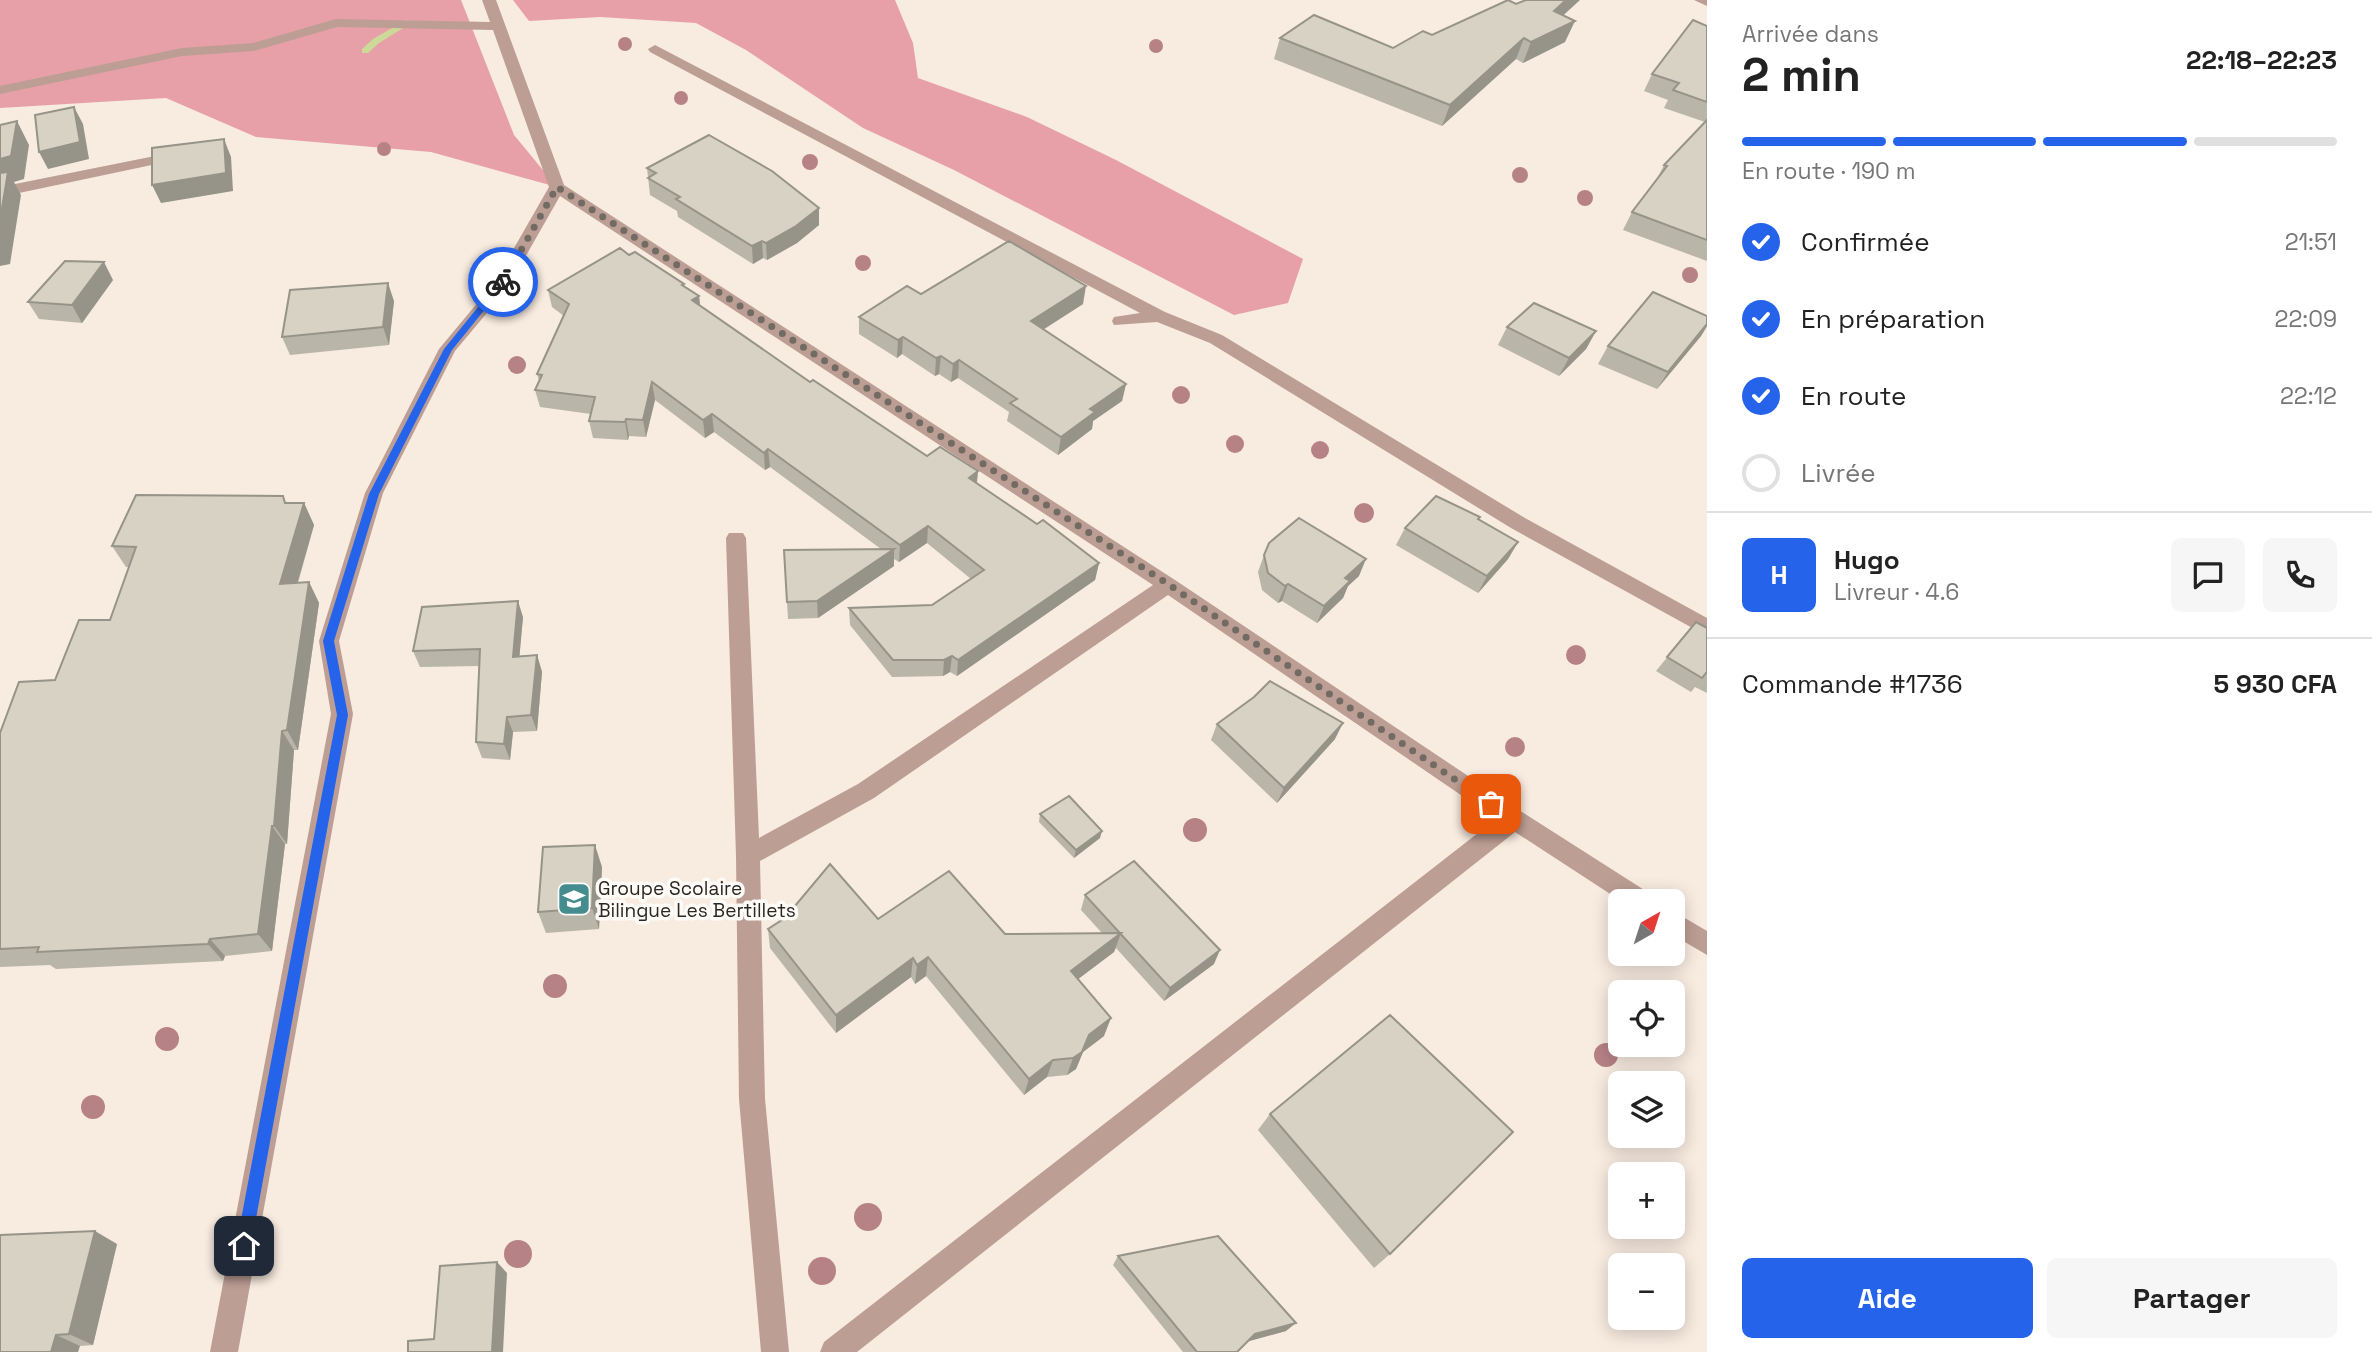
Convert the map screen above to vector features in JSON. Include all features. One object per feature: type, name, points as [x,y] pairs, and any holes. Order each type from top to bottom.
[{"type":"street","points":[[489,0],[557,187],[1168,584],[1514,819],[1622,889]]},
{"type":"street","points":[[1701,0],[1707,2]]},
{"type":"street","points":[[0,90],[190,51],[254,47],[336,23],[499,26]]},
{"type":"street","points":[[654,49],[1159,316],[1216,339],[1518,523],[1707,628]]},
{"type":"street","points":[[0,192],[192,152]]},
{"type":"street","points":[[224,1352],[342,715],[328,641],[374,494],[448,349],[501,285],[557,187]]},
{"type":"street","points":[[1120,321],[1159,316]]},
{"type":"street","points":[[736,538],[748,856],[752,1099],[775,1352]]},
{"type":"street","points":[[748,856],[866,791],[1168,584]]},
{"type":"street","points":[[834,1352],[1514,819]]},
{"type":"street","points":[[1685,930],[1707,944]]},
{"type":"shaded area","points":[[0,0],[461,0],[514,135],[557,187],[431,152],[256,137],[166,98],[0,108]]},
{"type":"shaded area","points":[[513,0],[895,0],[913,43],[918,78],[1027,117],[1116,160],[1303,259],[1288,303],[1234,315],[954,170],[863,128],[746,50],[696,23],[600,17],[529,21]]},
{"type":"building","points":[[1508,0],[1516,4],[1526,0],[1566,0],[1554,11],[1575,21],[1531,42],[1524,38],[1450,105],[1280,38],[1314,15],[1393,48],[1423,31],[1432,35]]},
{"type":"building","points":[[1693,20],[1707,26],[1707,102],[1673,90],[1679,83],[1652,74]]},
{"type":"building","points":[[74,107],[80,142],[39,152],[35,115]]},
{"type":"building","points":[[1707,120],[1707,240],[1632,212],[1667,166],[1664,165]]},
{"type":"building","points":[[17,121],[11,156],[0,159],[0,125]]},
{"type":"building","points":[[709,135],[772,171],[819,208],[796,226],[766,243],[762,241],[752,246],[676,199],[680,197],[648,178],[656,173],[647,168]]},
{"type":"building","points":[[224,139],[226,173],[152,185],[152,148]]},
{"type":"building","points":[[8,172],[0,220],[0,173]]},
{"type":"building","points":[[1009,241],[1086,286],[1031,321],[1126,384],[1090,409],[1095,412],[1061,437],[1010,403],[1017,399],[959,360],[953,364],[941,356],[936,358],[903,337],[898,340],[859,317],[907,286],[921,294]]},
{"type":"building","points":[[620,248],[629,255],[635,252],[684,284],[682,285],[699,296],[692,300],[810,382],[813,380],[927,456],[940,447],[978,471],[969,478],[1037,524],[1043,520],[1099,563],[958,660],[952,656],[944,660],[893,660],[849,608],[932,605],[984,570],[928,526],[900,545],[768,449],[764,453],[712,414],[703,420],[652,382],[643,420],[626,419],[625,422],[589,421],[595,397],[535,390],[542,375],[537,374],[569,304],[548,290]]},
{"type":"building","points":[[65,261],[104,262],[72,305],[28,302]]},
{"type":"building","points":[[388,283],[383,327],[282,337],[290,290]]},
{"type":"building","points":[[1653,292],[1707,316],[1707,324],[1668,372],[1608,346]]},
{"type":"building","points":[[1534,303],[1596,331],[1569,358],[1507,327]]},
{"type":"building","points":[[136,495],[283,496],[285,503],[304,503],[280,584],[309,582],[287,730],[282,731],[274,826],[258,934],[210,939],[208,944],[37,952],[39,947],[0,949],[0,733],[19,682],[55,680],[79,620],[110,620],[136,547],[112,546]]},
{"type":"building","points":[[1436,496],[1480,517],[1478,519],[1518,542],[1487,576],[1405,528]]},
{"type":"building","points":[[1299,518],[1366,559],[1345,578],[1350,581],[1324,606],[1288,584],[1285,586],[1268,573],[1264,555],[1269,543]]},
{"type":"building","points":[[894,549],[817,601],[787,602],[784,550]]},
{"type":"building","points":[[518,601],[513,657],[537,655],[531,715],[507,717],[504,744],[476,742],[480,649],[413,651],[422,607]]},
{"type":"building","points":[[1696,622],[1707,628],[1707,673],[1702,678],[1667,657]]},
{"type":"building","points":[[1270,681],[1343,723],[1284,788],[1217,724],[1254,697]]},
{"type":"building","points":[[1069,796],[1102,831],[1076,850],[1040,814]]},
{"type":"building","points":[[595,845],[592,908],[538,912],[543,847]]},
{"type":"building","points":[[1134,861],[1220,950],[1170,988],[1085,895]]},
{"type":"building","points":[[830,864],[878,919],[949,871],[1005,934],[1121,933],[1071,971],[1111,1018],[1089,1035],[1082,1052],[1073,1058],[1053,1060],[1029,1079],[928,957],[917,965],[913,958],[836,1015],[768,929],[785,918]]},
{"type":"building","points":[[1390,1015],[1513,1132],[1390,1254],[1270,1114]]},
{"type":"building","points":[[95,1231],[69,1334],[56,1335],[51,1352],[0,1352],[0,1235]]},
{"type":"building","points":[[1218,1236],[1296,1323],[1255,1334],[1237,1352],[1197,1352],[1118,1256]]},
{"type":"building","points":[[497,1262],[492,1352],[408,1352],[408,1341],[434,1339],[440,1266]]},
{"type":"waterway","points":[[365,51],[376,41],[409,22]]},
{"type":"way so far","points":[[503,282],[557,187],[1168,584],[1491,804]]},
{"type":"place","name":"Groupe Scolaire Bilingue Les Bertillets","points":[[574,899]]},
{"type":"route","points":[[244,1246],[342,715],[328,641],[374,494],[448,349],[503,282]]}]
